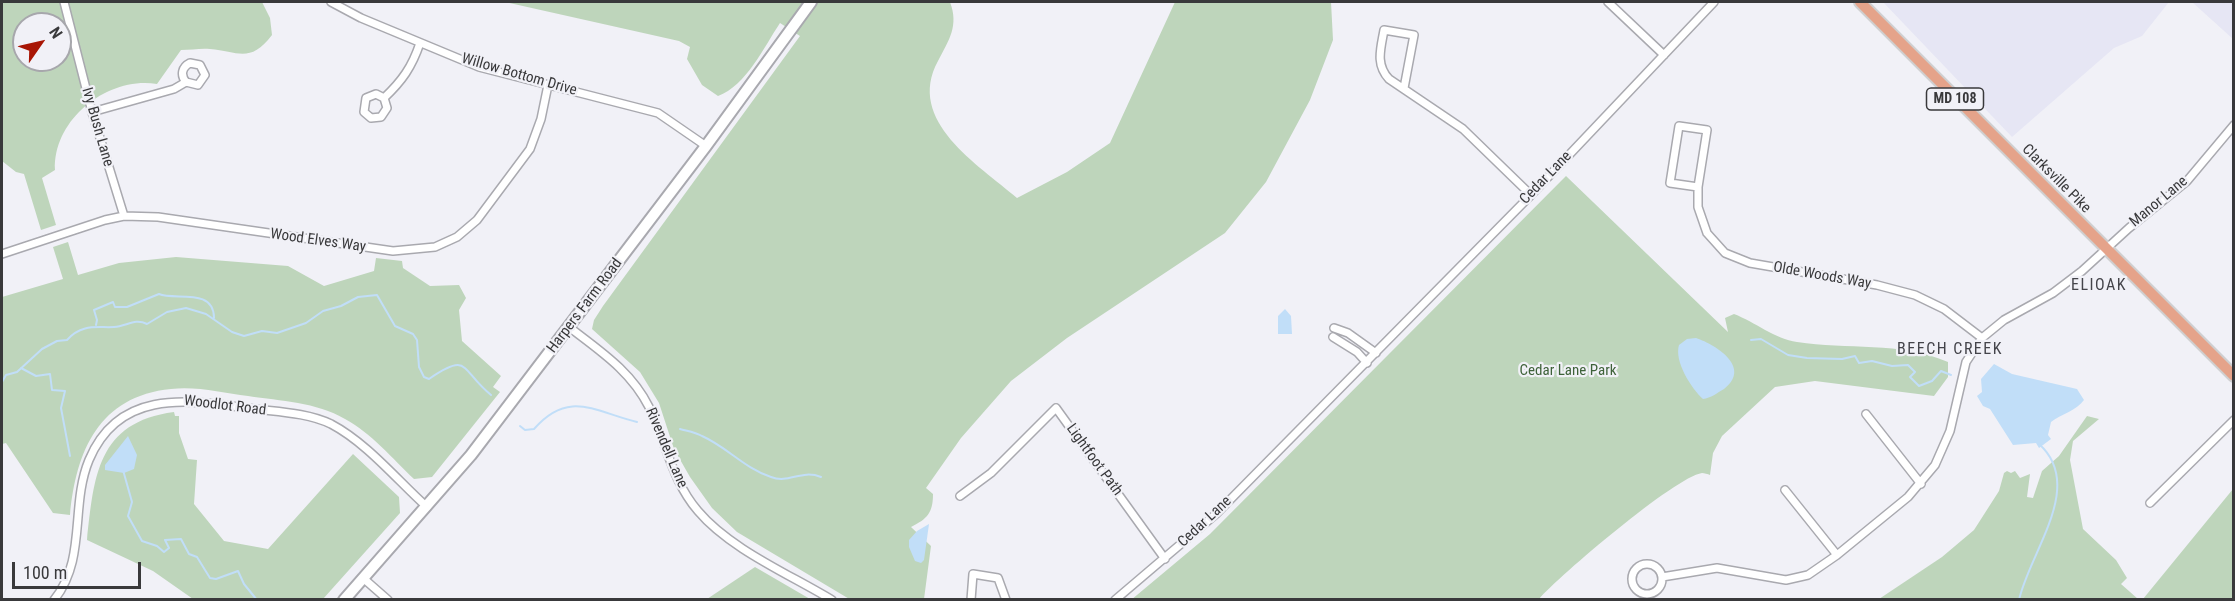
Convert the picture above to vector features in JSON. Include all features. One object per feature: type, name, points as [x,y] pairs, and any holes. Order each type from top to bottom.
[{"type":"main road","name":"Harpers Farm Road","points":[[344,600],[428,507],[471,455],[706,146],[811,2]]},
{"type":"main road","name":"Clarksville Pike","points":[[1860,2],[2234,376]]},
{"type":"street","name":"Ivy Bush Lane","points":[[64,2],[92,112],[124,216]]},
{"type":"street","name":"Willow Bottom Drive","points":[[331,2],[361,18],[479,67],[658,113],[706,146]]},
{"type":"street","points":[[1608,2],[1664,55]]},
{"type":"street","name":"Cedar Lane","points":[[1115,600],[1216,514],[1367,363],[1714,2]]},
{"type":"street","points":[[1404,88],[1414,34],[1384,30],[1380,68],[1389,79],[1463,129],[1530,195]]},
{"type":"street","points":[[384,98],[410,71],[420,43]]},
{"type":"street","points":[[92,112],[174,89],[186,82]]},
{"type":"street","name":"Wood Elves Way","points":[[2,254],[124,216],[158,217],[393,251],[435,247],[457,237],[477,220],[530,149],[541,119],[548,85]]},
{"type":"street","name":"Manor Lane","points":[[1662,577],[1717,568],[1786,580],[1808,575],[1836,555],[1921,484],[1945,447],[1966,362],[1982,338],[2004,320],[2068,282],[2106,250],[2128,228],[2187,181],[2234,125]]},
{"type":"street","name":"Olde Woods Way","points":[[1698,187],[1670,183],[1679,126],[1707,130],[1698,187],[1698,207],[1707,233],[1715,245],[1730,256],[1750,263],[1898,290],[1944,309],[1982,338]]},
{"type":"street","name":"Rivendell Lane","points":[[569,327],[618,364],[635,384],[650,409],[677,478],[706,519],[740,545],[832,600]]},
{"type":"street","points":[[1334,328],[1348,333],[1376,353]]},
{"type":"street","points":[[1333,337],[1350,347],[1367,363]]},
{"type":"street","name":"Woodlot Road","points":[[54,600],[72,566],[84,477],[93,454],[104,436],[121,420],[146,406],[163,402],[192,401],[301,415],[323,421],[344,432],[428,507]]},
{"type":"street","name":"Lightfoot Path","points":[[960,496],[991,473],[1056,408],[1165,559]]},
{"type":"street","points":[[1866,414],[1921,484]]},
{"type":"street","points":[[2150,503],[2234,420]]},
{"type":"street","points":[[1785,490],[1836,555]]},
{"type":"street","points":[[1643,564],[1658,568],[1662,577],[1658,590],[1649,594],[1636,589],[1632,580],[1635,570],[1643,564]]},
{"type":"street","points":[[971,600],[973,574],[998,578],[1006,600]]},
{"type":"street","points":[[363,578],[388,600]]},
{"type":"shaded area","points":[[1883,2],[2169,2],[2142,36],[2114,48],[2012,137]]},
{"type":"shaded area","points":[[2192,2],[2233,2],[2233,39]]},
{"type":"green space","points":[[2,2],[262,2],[270,18],[272,35],[258,49],[244,54],[207,49],[181,50],[157,84],[138,83],[120,87],[103,94],[73,118],[63,134],[57,151],[55,170],[42,178],[56,225],[41,230],[24,174],[16,172],[2,161]]},
{"type":"green space","points":[[505,2],[950,2],[953,11],[952,33],[930,83],[931,103],[938,122],[951,140],[1017,198],[1067,172],[1110,143],[1175,2],[1331,2],[1333,40],[1310,100],[1266,182],[1225,233],[1067,338],[1011,381],[961,438],[926,488],[933,494],[932,506],[928,515],[911,527],[931,546],[924,599],[851,600],[737,532],[712,508],[674,449],[659,403],[640,372],[592,329],[594,320],[603,306],[800,36],[780,23],[746,75],[728,91],[718,96],[702,85],[687,59],[690,47],[679,41]]},
{"type":"green space","name":"Cedar Lane Park","points":[[1566,176],[1728,332],[1725,318],[1734,314],[1773,334],[1797,342],[1892,349],[1930,355],[1948,362],[1948,377],[1934,396],[1815,381],[1775,387],[1722,436],[1713,453],[1710,475],[1702,473],[1668,491],[1592,550],[1539,599],[1131,600],[1210,534]]},
{"type":"green space","points":[[68,242],[78,275],[119,263],[176,257],[288,266],[324,286],[374,271],[376,258],[402,261],[403,268],[430,286],[459,285],[466,298],[459,310],[462,341],[501,376],[493,387],[500,392],[432,477],[414,479],[364,431],[334,413],[322,409],[298,403],[200,389],[181,388],[146,394],[126,403],[109,415],[96,431],[78,469],[70,515],[53,513],[6,443],[2,444],[2,297],[63,279],[53,247]]},
{"type":"green space","points":[[174,412],[175,416],[179,416],[179,433],[188,459],[197,460],[194,504],[224,541],[268,549],[353,454],[399,497],[400,513],[323,599],[193,599],[153,571],[87,540],[97,474],[114,440],[129,427],[148,418]]},
{"type":"green space","points":[[2087,416],[2099,419],[2073,441],[2070,460],[2083,529],[2116,560],[2127,578],[2121,584],[2138,599],[1879,599],[1942,557],[1974,530],[1999,491],[2004,473],[2007,471],[2011,473],[2015,471],[2020,478],[2030,474],[2027,497],[2033,498],[2042,471],[2059,456]]},
{"type":"green space","points":[[2233,489],[2233,599],[2143,599]]},
{"type":"green space","points":[[755,567],[810,599],[707,599]]},
{"type":"water","points":[[1285,309],[1291,316],[1292,334],[1278,334],[1278,316]]},
{"type":"water","points":[[1696,338],[1713,346],[1728,358],[1733,365],[1734,373],[1732,381],[1724,389],[1703,399],[1685,374],[1678,351],[1679,345],[1687,339]]},
{"type":"water","points":[[1994,364],[2012,374],[2077,389],[2084,400],[2077,407],[2051,422],[2048,435],[2051,439],[2039,448],[2036,443],[2013,445],[1990,409],[1983,406],[1977,396],[1982,392],[1981,379]]},
{"type":"water","points":[[128,436],[137,455],[134,469],[124,473],[105,470],[105,465]]},
{"type":"water","points":[[929,524],[924,560],[921,563],[915,561],[909,547],[909,540],[917,531]]},
{"type":"waterway","points":[[96,325],[94,310],[113,302],[115,307],[127,307],[159,294],[192,297],[208,302],[214,318]]},
{"type":"waterway","points":[[2,382],[6,375],[17,372],[42,349],[57,341],[67,340],[84,329],[114,327],[135,322],[147,324],[167,312],[186,308],[206,314],[232,332],[244,336],[262,331],[277,333],[306,323],[323,311],[341,306],[358,297],[377,295],[395,326],[413,334],[417,340],[419,367],[424,377],[429,379],[458,365],[464,367],[491,395]]},
{"type":"waterway","points":[[1751,340],[1761,339],[1788,355],[1842,359],[1855,356],[1859,363],[1872,361],[1892,366],[1908,365],[1915,372],[1910,377],[1919,386],[1932,381],[1941,371],[1951,375]]},
{"type":"waterway","points":[[21,368],[36,376],[50,374],[52,390],[65,391],[61,408],[70,456]]},
{"type":"waterway","points":[[520,426],[525,430],[534,429],[547,417],[559,410],[571,407],[595,409],[637,422]]},
{"type":"waterway","points":[[680,429],[711,441],[752,468],[771,477],[777,479],[807,475],[821,477]]},
{"type":"waterway","points":[[2019,600],[2056,499],[2057,479],[2052,461],[2039,444]]},
{"type":"waterway","points":[[123,470],[132,502],[128,516],[142,541],[157,546],[164,552],[169,548],[165,540],[181,539],[189,554],[197,557],[210,578],[216,579],[238,571],[244,584],[257,600]]},
{"type":"district","name":"ELIOAK","points":[[2099,286]]},
{"type":"district","name":"BEECH CREEK","points":[[1950,350]]}]
